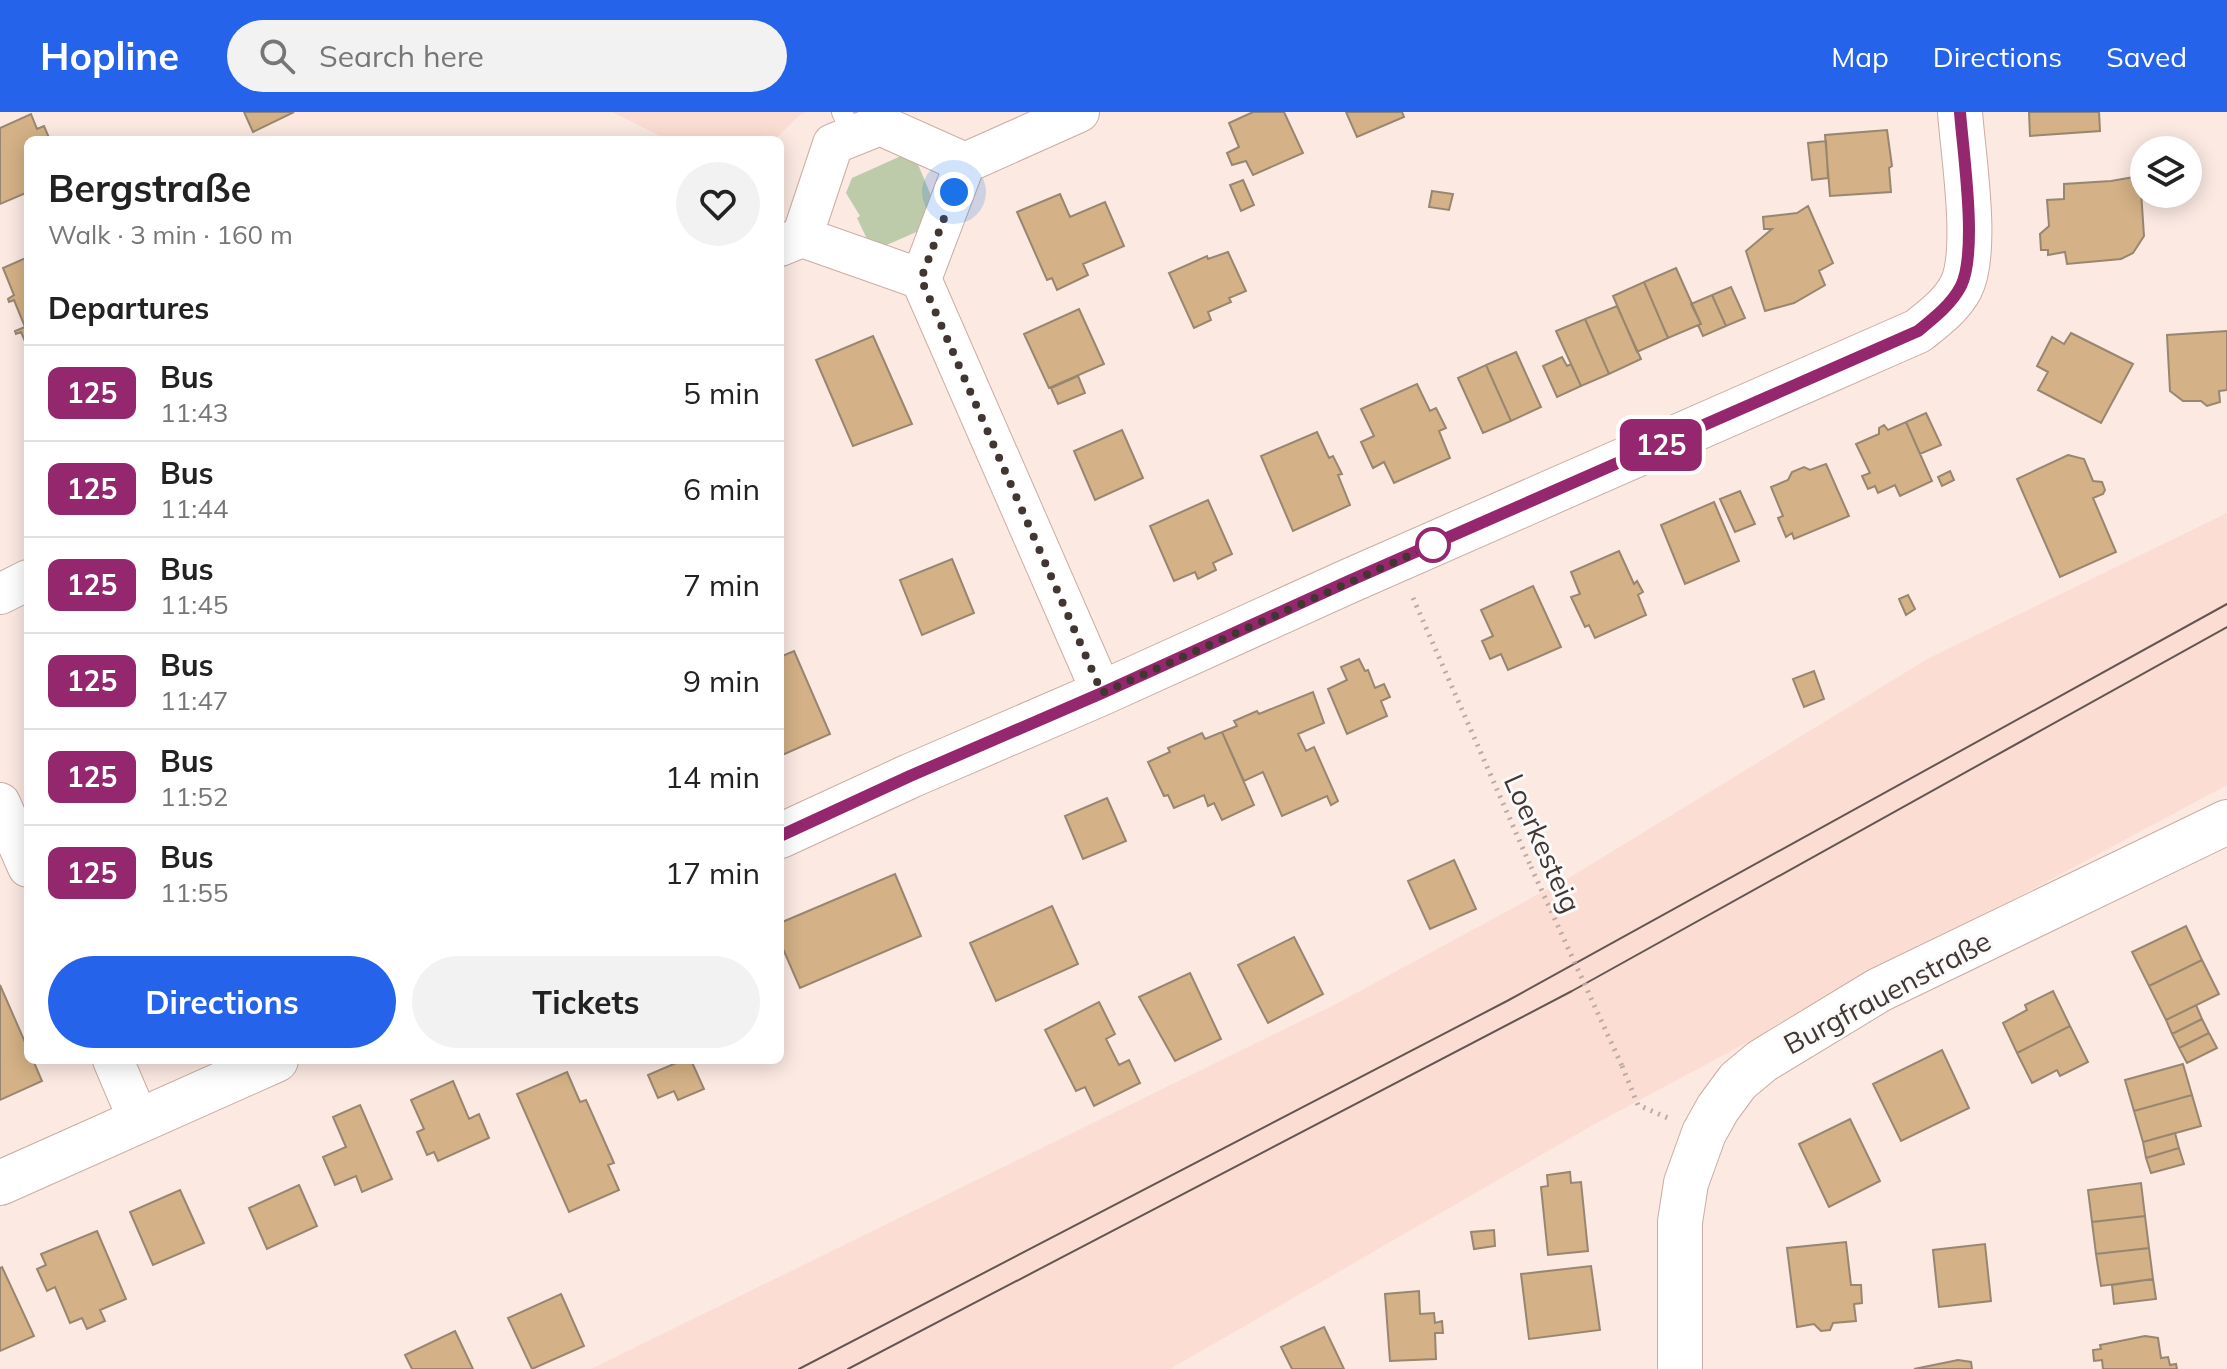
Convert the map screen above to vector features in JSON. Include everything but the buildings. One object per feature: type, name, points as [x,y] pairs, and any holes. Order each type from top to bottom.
[{"type":"street","points":[[1079,112],[965,163],[921,279],[1102,693]]},
{"type":"street","points":[[784,834],[1918,331],[1944,310],[1962,285],[1968,257],[1960,112]]},
{"type":"street","points":[[921,279],[791,241],[833,144],[847,124],[880,125],[965,163]]},
{"type":"street","points":[[0,594],[24,582]]},
{"type":"street","points":[[0,803],[24,858]]},
{"type":"street","name":"Burgfrauenstraße","points":[[1680,1369],[1680,1222],[1686,1183],[1704,1133],[1738,1081],[1762,1061],[1879,990],[2227,822]]},
{"type":"street","points":[[115,1064],[139,1121]]},
{"type":"street","points":[[0,1183],[267,1064]]},
{"type":"path","name":"Loerkesteig","points":[[1412,597],[1638,1105]]},
{"type":"shaded area","points":[[612,112],[806,112],[778,136],[660,136]]},
{"type":"shaded area","points":[[2227,513],[2227,785],[1593,1125],[1170,1369],[591,1369],[1334,1005],[1572,876],[1929,658]]},
{"type":"green space","points":[[901,156],[917,162],[932,198],[921,230],[882,247],[869,243],[857,218],[860,216],[846,193],[852,178]]},
{"type":"tram line","points":[[799,1369],[1507,1001],[2227,604]]},
{"type":"tram line","points":[[848,1369],[1572,991],[2227,627]]},
{"type":"bus line","name":"125","points":[[784,834],[1918,331],[1944,310],[1962,285],[1968,257],[1960,112]]},
{"type":"route","points":[[954,192],[921,279],[1102,693],[1433,545]]}]
